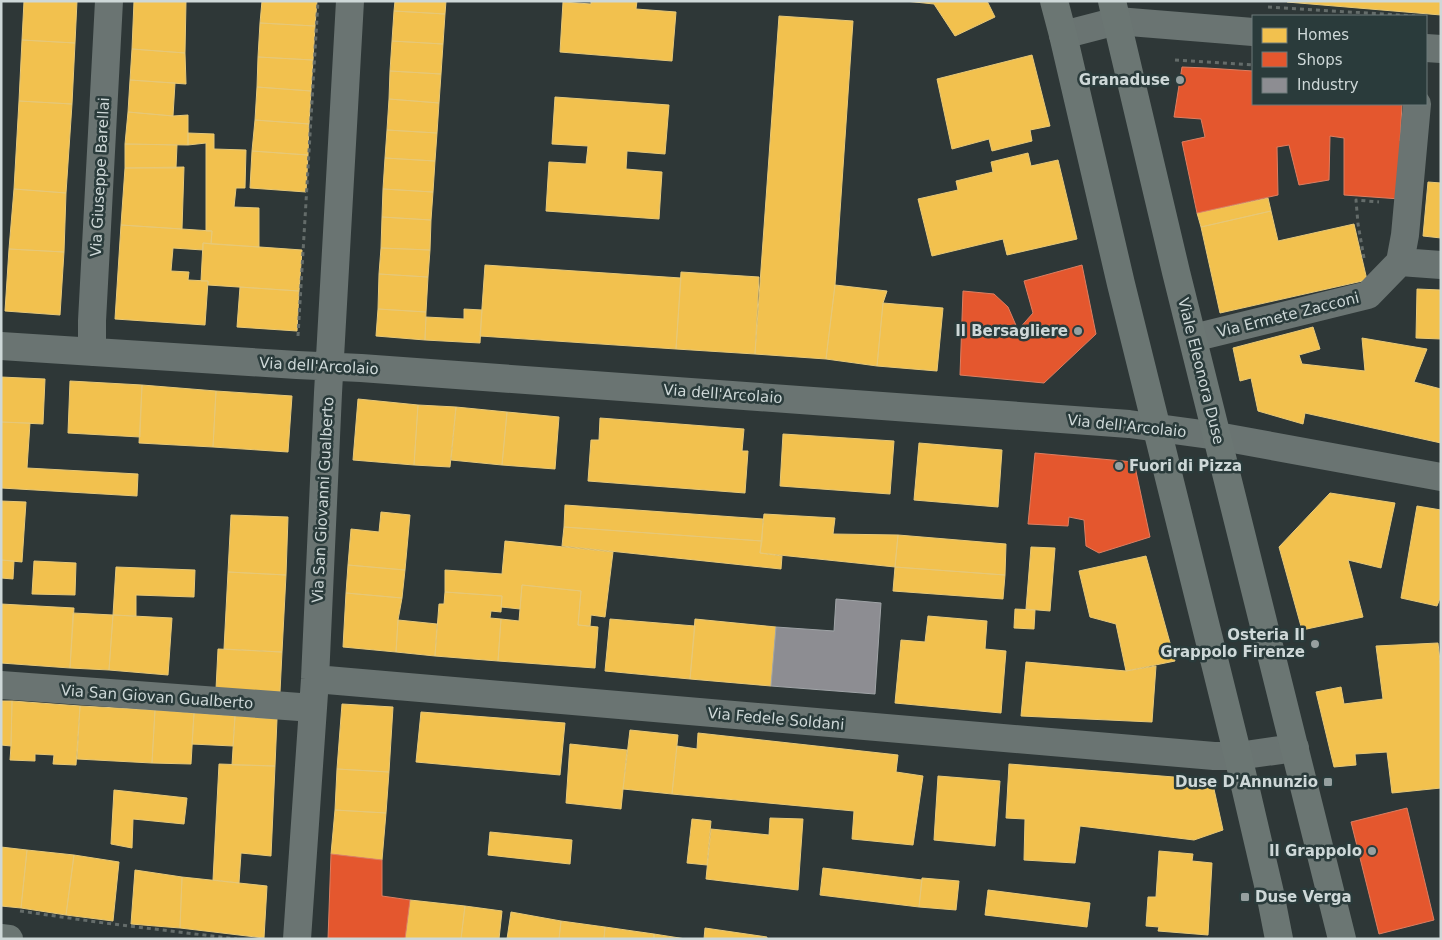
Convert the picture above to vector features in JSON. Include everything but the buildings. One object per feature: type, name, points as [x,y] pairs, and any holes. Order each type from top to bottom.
[{"type":"main road","points":[[1054,1],[1171,491],[1238,756],[1279,939]]},
{"type":"main road","name":"Viale Eleonora Duse","points":[[1114,11],[1192,338],[1342,939]]},
{"type":"main road","points":[[1,938],[9,939]]},
{"type":"street","name":"Via Giuseppe Barellai","points":[[92,352],[109,1]]},
{"type":"street","name":"Via San Giovanni Gualberto","points":[[297,939],[315,679],[350,1]]},
{"type":"street","points":[[1063,35],[1114,11],[1252,32]]},
{"type":"street","points":[[1427,48],[1441,49]]},
{"type":"street","points":[[1416,105],[1405,235],[1400,262],[1441,265]]},
{"type":"street","name":"Via Ermete Zacconi","points":[[1192,338],[1368,295],[1400,262]]},
{"type":"street","name":"Via dell'Arcolaio","points":[[1,346],[330,366],[1157,427],[1217,436],[1441,477]]},
{"type":"street","name":"Via Fedele Soldani","points":[[315,679],[1205,755],[1238,756]]},
{"type":"street","name":"Via San Giovan Gualberto","points":[[1,685],[313,708]]},
{"type":"street","points":[[1238,756],[1295,748]]},
{"type":"path","points":[[298,336],[318,1]]},
{"type":"path","points":[[1260,6],[1400,15]]},
{"type":"path","points":[[1175,60],[1252,65]]},
{"type":"path","points":[[1365,263],[1356,200],[1384,202]]},
{"type":"path","points":[[11,910],[237,939]]},
{"type":"place","name":"Granaduse","points":[[1180,80]]},
{"type":"place","name":"Il Bersagliere","points":[[1078,331]]},
{"type":"place","name":"Fuori di Pizza","points":[[1119,466]]},
{"type":"place","name":"Osteria Il Grappolo Firenze","points":[[1315,644]]},
{"type":"place","name":"Duse D'Annunzio","points":[[1328,782]]},
{"type":"place","name":"Il Grappolo","points":[[1372,851]]},
{"type":"place","name":"Duse Verga","points":[[1245,897]]}]
